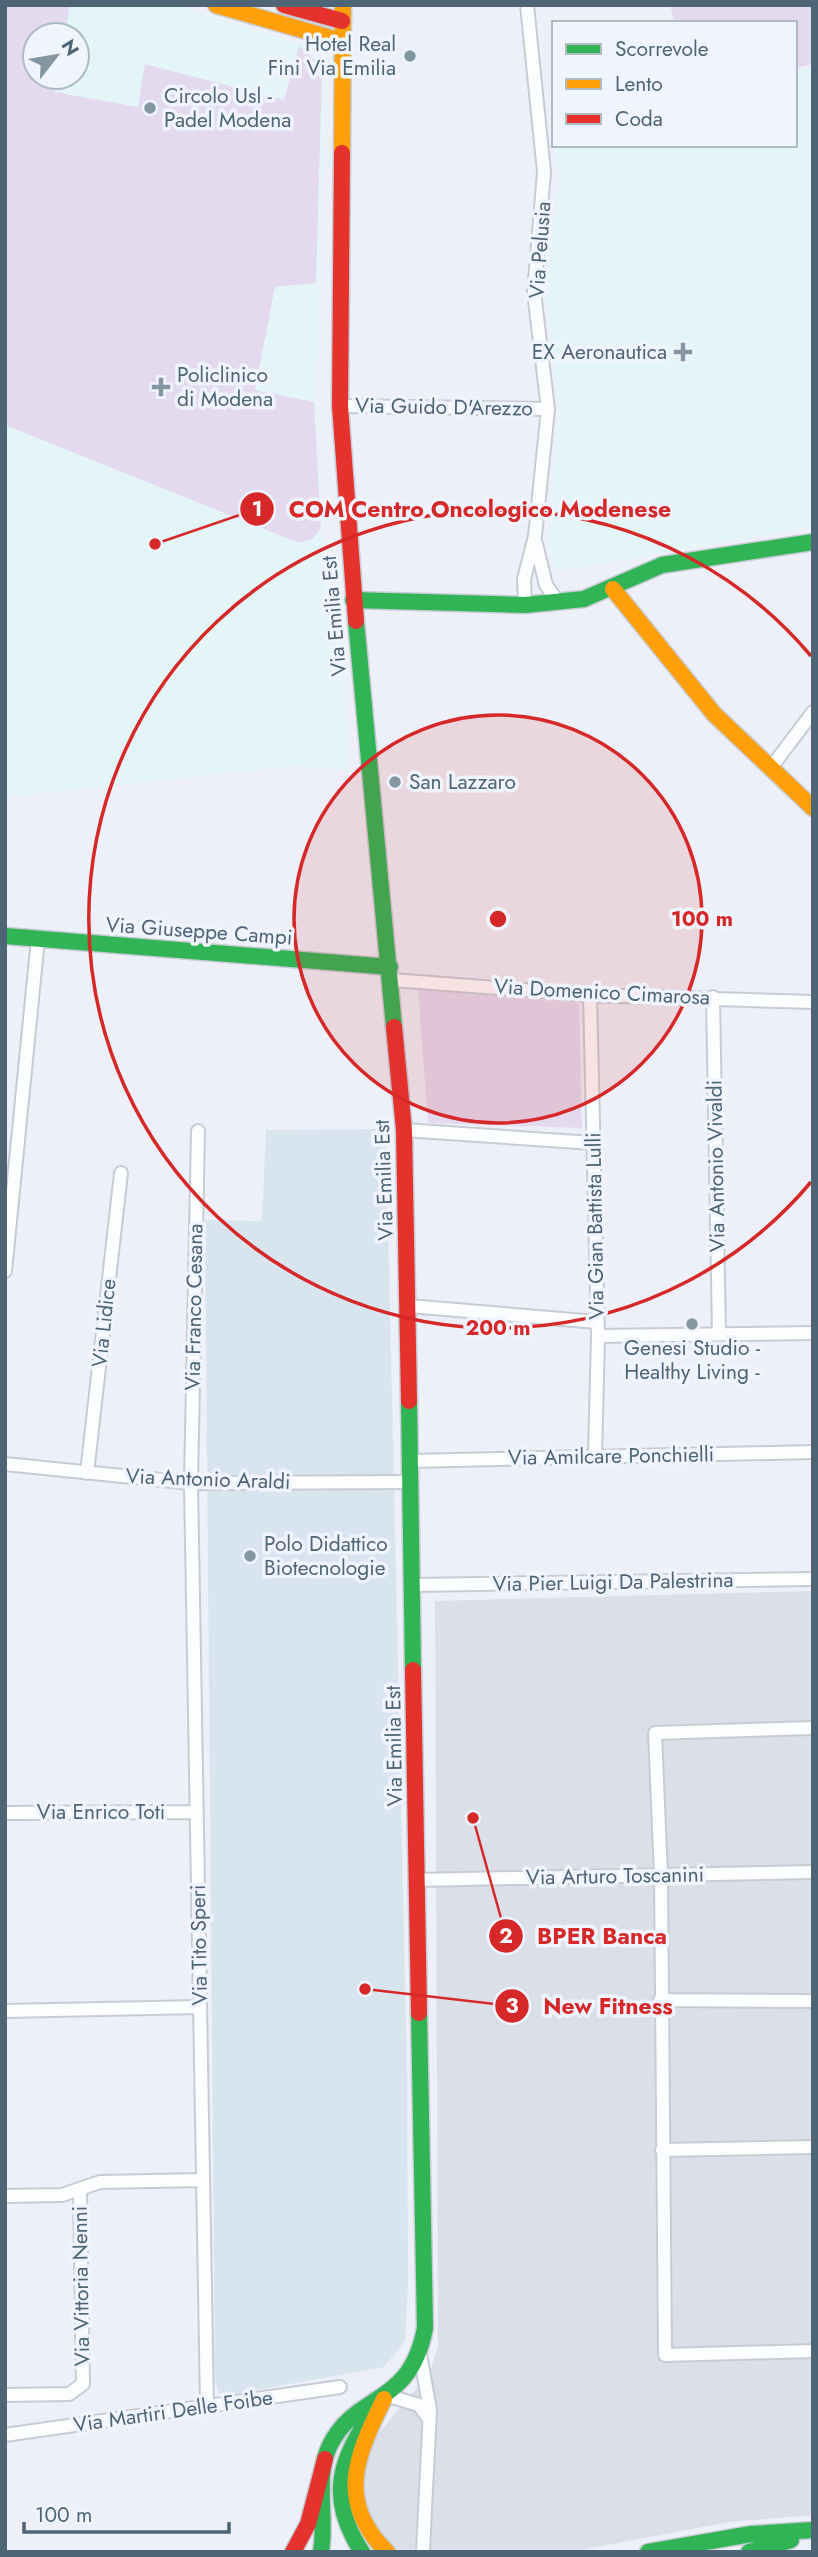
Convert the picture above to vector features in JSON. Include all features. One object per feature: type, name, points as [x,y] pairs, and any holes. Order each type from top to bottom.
[{"type":"main road","points":[[216,5],[341,41]]},
{"type":"main road","points":[[284,5],[343,13]]},
{"type":"main road","name":"Via Emilia Est","points":[[343,13],[340,406],[383,931],[391,974],[404,1130],[425,2328],[419,2354],[405,2378],[347,2449],[342,2466],[340,2506],[346,2525],[362,2552]]},
{"type":"main road","points":[[354,600],[525,605],[584,599],[613,589],[662,565],[813,542]]},
{"type":"main road","points":[[613,589],[714,714],[813,808]]},
{"type":"main road","name":"Via Giuseppe Campi","points":[[5,936],[391,974]]},
{"type":"main road","points":[[386,2398],[358,2455],[353,2485],[357,2511],[370,2534],[387,2552]]},
{"type":"main road","name":"Via Emilia Est","points":[[321,2552],[325,2535],[325,2459],[336,2435],[344,2427],[386,2398]]},
{"type":"main road","points":[[293,2552],[308,2524],[325,2459]]},
{"type":"main road","points":[[648,2552],[751,2534],[813,2532]]},
{"type":"main road","points":[[750,2552],[813,2532]]},
{"type":"street","name":"Via Pelusia","points":[[525,605],[524,579],[535,536],[548,409],[534,292],[544,172],[527,5]]},
{"type":"street","name":"Via Guido D'Arezzo","points":[[340,406],[548,409]]},
{"type":"street","name":"Via Pelusia","points":[[535,536],[542,573],[558,602]]},
{"type":"street","points":[[770,769],[813,712]]},
{"type":"street","points":[[5,1271],[38,939]]},
{"type":"street","name":"Via Domenico Cimarosa","points":[[391,974],[590,995],[813,1002]]},
{"type":"street","name":"Via Gian Battista Lulli","points":[[590,995],[598,1336],[595,1456]]},
{"type":"street","name":"Via Antonio Vivaldi","points":[[713,997],[719,1334]]},
{"type":"street","points":[[404,1130],[593,1143]]},
{"type":"street","name":"Via Franco Cesana","points":[[191,1483],[198,1131]]},
{"type":"street","name":"Via Lidice","points":[[87,1473],[121,1172]]},
{"type":"street","points":[[409,1306],[597,1322]]},
{"type":"street","points":[[598,1336],[813,1333]]},
{"type":"street","name":"Via Amilcare Ponchielli","points":[[410,1461],[813,1452]]},
{"type":"street","name":"Via Antonio Araldi","points":[[5,1464],[191,1483],[411,1482]]},
{"type":"street","name":"Via Tito Speri","points":[[191,1483],[207,2407]]},
{"type":"street","name":"Via Pier Luigi Da Palestrina","points":[[413,1585],[813,1579]]},
{"type":"street","points":[[813,1728],[655,1733],[661,1875],[665,2355],[813,2351]]},
{"type":"street","name":"Via Enrico Toti","points":[[5,1813],[197,1812]]},
{"type":"street","name":"Via Arturo Toscanini","points":[[417,1880],[813,1872]]},
{"type":"street","points":[[660,2000],[813,2001]]},
{"type":"street","points":[[5,2011],[199,2007]]},
{"type":"street","points":[[662,2151],[813,2147]]},
{"type":"street","points":[[5,2196],[62,2195],[100,2182],[201,2180]]},
{"type":"street","name":"Via Vittoria Nenni","points":[[5,2395],[69,2394],[83,2384],[80,2191]]},
{"type":"street","name":"Via Emilia Est","points":[[419,2354],[430,2421],[422,2550]]},
{"type":"street","name":"Via Martiri Delle Foibe","points":[[5,2435],[340,2387]]},
{"type":"street","points":[[386,2398],[419,2405],[430,2421]]},
{"type":"shaded area","name":"Policlinico di Modena","points":[[5,5],[175,5],[299,44],[317,60],[325,73],[316,404],[323,545],[336,598],[342,645],[349,770],[293,766],[5,797]]},
{"type":"shaded area","points":[[5,5],[70,5],[67,21],[21,21],[21,91],[55,91],[138,107],[145,64],[284,100],[299,46],[316,61],[322,72],[316,283],[275,287],[255,390],[314,402],[321,528],[312,539],[299,543],[5,425]]},
{"type":"shaded area","points":[[670,5],[813,5],[813,64],[797,68],[797,21],[674,21]]},
{"type":"shaded area","name":"EX Aeronautica","points":[[813,68],[813,527],[558,571],[548,551],[559,411],[546,293],[559,179],[555,147],[797,147],[797,71]]},
{"type":"shaded area","points":[[418,990],[579,1003],[582,1128],[428,1123]]},
{"type":"shaded area","points":[[386,1129],[407,2069],[408,2283],[405,2341],[384,2367],[224,2396],[219,2393],[215,2381],[205,1220],[262,1221],[266,1130]]},
{"type":"shaded area","points":[[813,1591],[813,2515],[730,2522],[575,2551],[398,2552],[382,2535],[367,2509],[363,2494],[364,2461],[377,2435],[430,2372],[438,2346],[435,1601]]},
{"type":"traffic: fast","points":[[353,600],[525,605],[584,599],[662,565],[813,542]]},
{"type":"traffic: fast","points":[[356,621],[394,1027]]},
{"type":"traffic: fast","points":[[5,936],[390,967]]},
{"type":"traffic: fast","points":[[409,1401],[413,1670]]},
{"type":"traffic: fast","points":[[321,2552],[323,2470],[330,2445],[354,2415],[395,2386],[408,2372],[418,2354],[425,2328],[419,2013]]},
{"type":"traffic: fast","points":[[362,2552],[345,2517],[341,2484],[349,2452],[369,2418]]},
{"type":"traffic: fast","points":[[648,2552],[751,2534],[813,2530]]},
{"type":"traffic: fast","points":[[749,2552],[791,2540]]},
{"type":"traffic: slow","points":[[216,5],[341,41]]},
{"type":"traffic: slow","points":[[342,153],[343,5]]},
{"type":"traffic: slow","points":[[613,589],[714,714],[813,808]]},
{"type":"traffic: slow","points":[[384,2399],[359,2459],[356,2496],[361,2515],[371,2533],[387,2552]]},
{"type":"traffic: jam","points":[[284,5],[342,21]]},
{"type":"traffic: jam","points":[[342,153],[340,406],[356,621]]},
{"type":"traffic: jam","points":[[394,1027],[404,1130],[409,1401]]},
{"type":"traffic: jam","points":[[413,1670],[419,2013]]},
{"type":"traffic: jam","points":[[293,2552],[308,2524],[325,2459]]},
{"type":"place","name":"Hotel Real Fini Via Emilia","points":[[410,56]]},
{"type":"place","name":"Circolo Usl - Padel Modena","points":[[150,108]]},
{"type":"place","name":"EX Aeronautica","points":[[683,352]]},
{"type":"place","name":"Policlinico di Modena","points":[[161,387]]},
{"type":"place","name":"COM Centro Oncologico Modenese","points":[[155,544]]},
{"type":"place","name":"San Lazzaro","points":[[395,782]]},
{"type":"place","name":"Genesi Studio - Healthy Living -","points":[[692,1324]]},
{"type":"place","name":"Polo Didattico Biotecnologie","points":[[250,1556]]},
{"type":"place","name":"BPER Banca","points":[[473,1818]]},
{"type":"place","name":"New Fitness","points":[[365,1989]]}]
